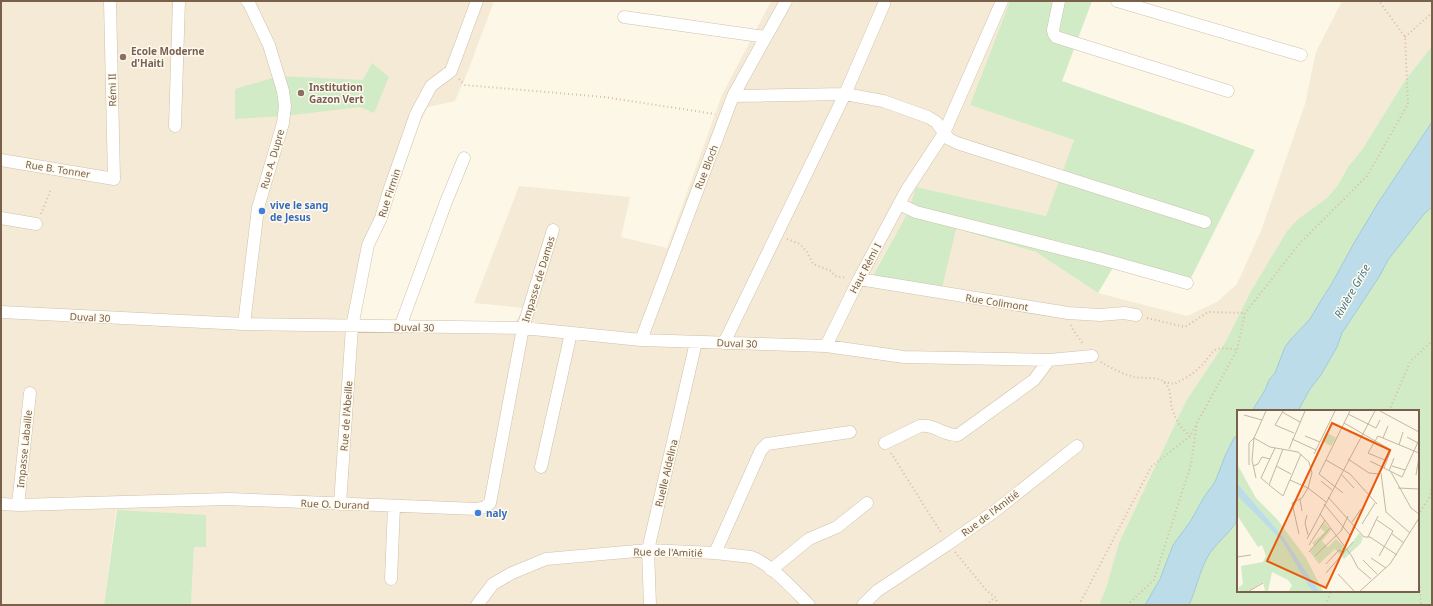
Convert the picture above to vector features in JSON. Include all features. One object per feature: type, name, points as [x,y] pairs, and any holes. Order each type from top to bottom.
[{"type":"street","name":"Rémi II","points":[[110,1],[114,179]]},
{"type":"street","points":[[175,126],[179,1]]},
{"type":"street","points":[[451,72],[477,1]]},
{"type":"street","name":"Rue Bloch","points":[[641,340],[733,96],[786,1]]},
{"type":"street","name":"Haut Rémi I","points":[[826,346],[859,279],[906,191],[944,133],[1002,1]]},
{"type":"street","points":[[1059,1],[1053,30],[1056,37],[1228,91]]},
{"type":"street","points":[[1117,1],[1301,55]]},
{"type":"street","name":"Rue A. Dupre","points":[[244,324],[258,208],[283,123],[285,106],[283,91],[269,45],[252,2]]},
{"type":"street","points":[[724,343],[845,94],[884,4]]},
{"type":"street","points":[[624,17],[766,37]]},
{"type":"street","name":"Rue Firmin","points":[[352,327],[368,246],[381,218],[416,114],[430,86],[451,72]]},
{"type":"street","points":[[733,96],[845,94],[883,101],[928,117],[936,122],[949,139],[956,143],[1204,222]]},
{"type":"street","points":[[400,327],[446,202],[464,158]]},
{"type":"street","name":"Rue B. Tonner","points":[[1,160],[114,179]]},
{"type":"street","points":[[899,204],[916,212],[1098,258],[1187,283]]},
{"type":"street","points":[[1,218],[36,224]]},
{"type":"street","name":"Impasse de Damas","points":[[523,328],[552,230]]},
{"type":"street","name":"Rue Colimont","points":[[859,279],[1068,312],[1100,314],[1124,313],[1136,315]]},
{"type":"street","name":"Duval 30","points":[[1,312],[244,324],[352,327],[523,328],[641,340],[826,346],[904,357],[1049,360],[1092,356]]},
{"type":"street","name":"Rue de l'Abeille","points":[[340,504],[352,327]]},
{"type":"street","name":"Rue O. Durand","points":[[1,504],[18,505],[228,499],[477,509],[485,507],[490,503],[523,328]]},
{"type":"street","points":[[542,467],[571,333]]},
{"type":"street","name":"Ruelle Aldelina","points":[[650,605],[648,550],[696,342]]},
{"type":"street","points":[[885,443],[920,426],[933,426],[945,434],[958,435],[1034,380],[1049,360]]},
{"type":"street","name":"Impasse Labaille","points":[[18,505],[30,393]]},
{"type":"street","points":[[715,553],[764,446],[768,444],[850,432]]},
{"type":"street","name":"Rue de l'Amitié","points":[[863,605],[877,591],[948,544],[994,511],[1077,446]]},
{"type":"street","points":[[771,570],[809,539],[837,527],[867,503]]},
{"type":"street","points":[[391,579],[394,506]]},
{"type":"street","name":"Rue de l'Amitié","points":[[477,605],[494,584],[512,573],[546,559],[648,550],[715,553],[752,557],[771,570],[809,605]]},
{"type":"path","points":[[1079,605],[1151,467],[1190,436],[1237,350],[1245,313],[1300,243],[1367,176],[1408,104],[1405,37],[1379,1]]},
{"type":"path","points":[[1405,37],[1432,13]]},
{"type":"path","points":[[451,72],[465,85],[604,98],[725,116]]},
{"type":"path","points":[[36,224],[51,189]]},
{"type":"path","points":[[778,232],[788,240],[800,244],[808,252],[813,264],[831,271],[835,276],[859,279]]},
{"type":"path","points":[[1068,312],[1073,330],[1092,356],[1114,369],[1134,377],[1159,379],[1164,382],[1174,384],[1199,369],[1213,351],[1223,347],[1237,350]]},
{"type":"path","points":[[1136,315],[1185,327],[1208,312],[1245,313]]},
{"type":"path","points":[[1389,410],[1410,362],[1432,341]]},
{"type":"path","points":[[1164,382],[1171,394],[1172,410],[1183,429],[1190,436]]},
{"type":"path","points":[[1126,605],[1154,580],[1191,464],[1197,423]]},
{"type":"path","points":[[885,443],[948,544],[987,591],[995,597],[998,605]]},
{"type":"path","points":[[1419,513],[1429,498],[1432,485]]},
{"type":"path","points":[[1419,586],[1421,605]]},
{"type":"path","points":[[1326,605],[1331,592]]},
{"type":"path","points":[[986,605],[995,597]]},
{"type":"shaded area","points":[[1,1],[494,1],[468,71],[455,101],[428,107],[414,133],[374,244],[359,322],[516,321],[524,308],[474,303],[519,186],[630,197],[621,237],[667,248],[722,95],[771,1],[1010,1],[970,105],[1074,140],[1046,216],[916,187],[907,214],[871,278],[955,229],[1036,252],[1098,293],[1187,316],[1217,302],[1237,284],[1261,231],[1305,104],[1316,52],[1342,1],[1432,1],[1432,46],[1404,82],[1362,150],[1348,167],[1338,185],[1327,198],[1298,219],[1287,231],[1251,291],[1226,341],[1186,401],[1119,543],[1106,588],[1099,605],[191,605],[194,547],[116,510],[104,605],[1,605]]},
{"type":"green space","points":[[1010,1],[1092,1],[1062,81],[1255,150],[1190,280],[1117,261],[1098,293],[1036,252],[956,229],[941,292],[871,279],[907,214],[916,187],[1046,216],[1074,140],[970,105]]},
{"type":"green space","points":[[1432,46],[1432,122],[1378,203],[1310,319],[1291,339],[1275,373],[1269,380],[1265,390],[1253,410],[1237,410],[1237,435],[1225,456],[1215,482],[1204,497],[1190,522],[1173,545],[1160,579],[1145,605],[1099,605],[1106,588],[1119,543],[1186,401],[1226,341],[1251,291],[1287,231],[1298,219],[1327,198],[1338,185],[1348,167],[1362,150],[1404,82]]},
{"type":"green space","points":[[372,63],[389,77],[374,113],[360,107],[284,116],[235,119],[235,89],[279,76],[363,80]]},
{"type":"green space","points":[[1432,207],[1432,605],[1189,605],[1207,558],[1237,521],[1237,592],[1419,592],[1419,410],[1299,410],[1337,347],[1342,333],[1379,277],[1388,260],[1424,214]]},
{"type":"green space","points":[[117,510],[206,515],[206,547],[194,547],[191,605],[104,605]]},
{"type":"water","name":"Rivière Grise","points":[[1432,122],[1432,207],[1424,214],[1388,260],[1379,277],[1342,333],[1337,347],[1299,410],[1253,410],[1265,390],[1269,380],[1275,373],[1285,347],[1310,319],[1378,203]]},
{"type":"water","points":[[1237,435],[1237,521],[1207,558],[1189,605],[1145,605],[1160,579],[1173,545],[1190,522],[1204,497],[1215,482],[1234,438]]},
{"type":"place","name":"Ecole Moderne d'Haiti","points":[[123,57]]},
{"type":"place","name":"Institution Gazon Vert","points":[[301,93]]},
{"type":"place","name":"vive le sang de Jesus","points":[[262,211]]},
{"type":"place","name":"naly","points":[[478,513]]}]
